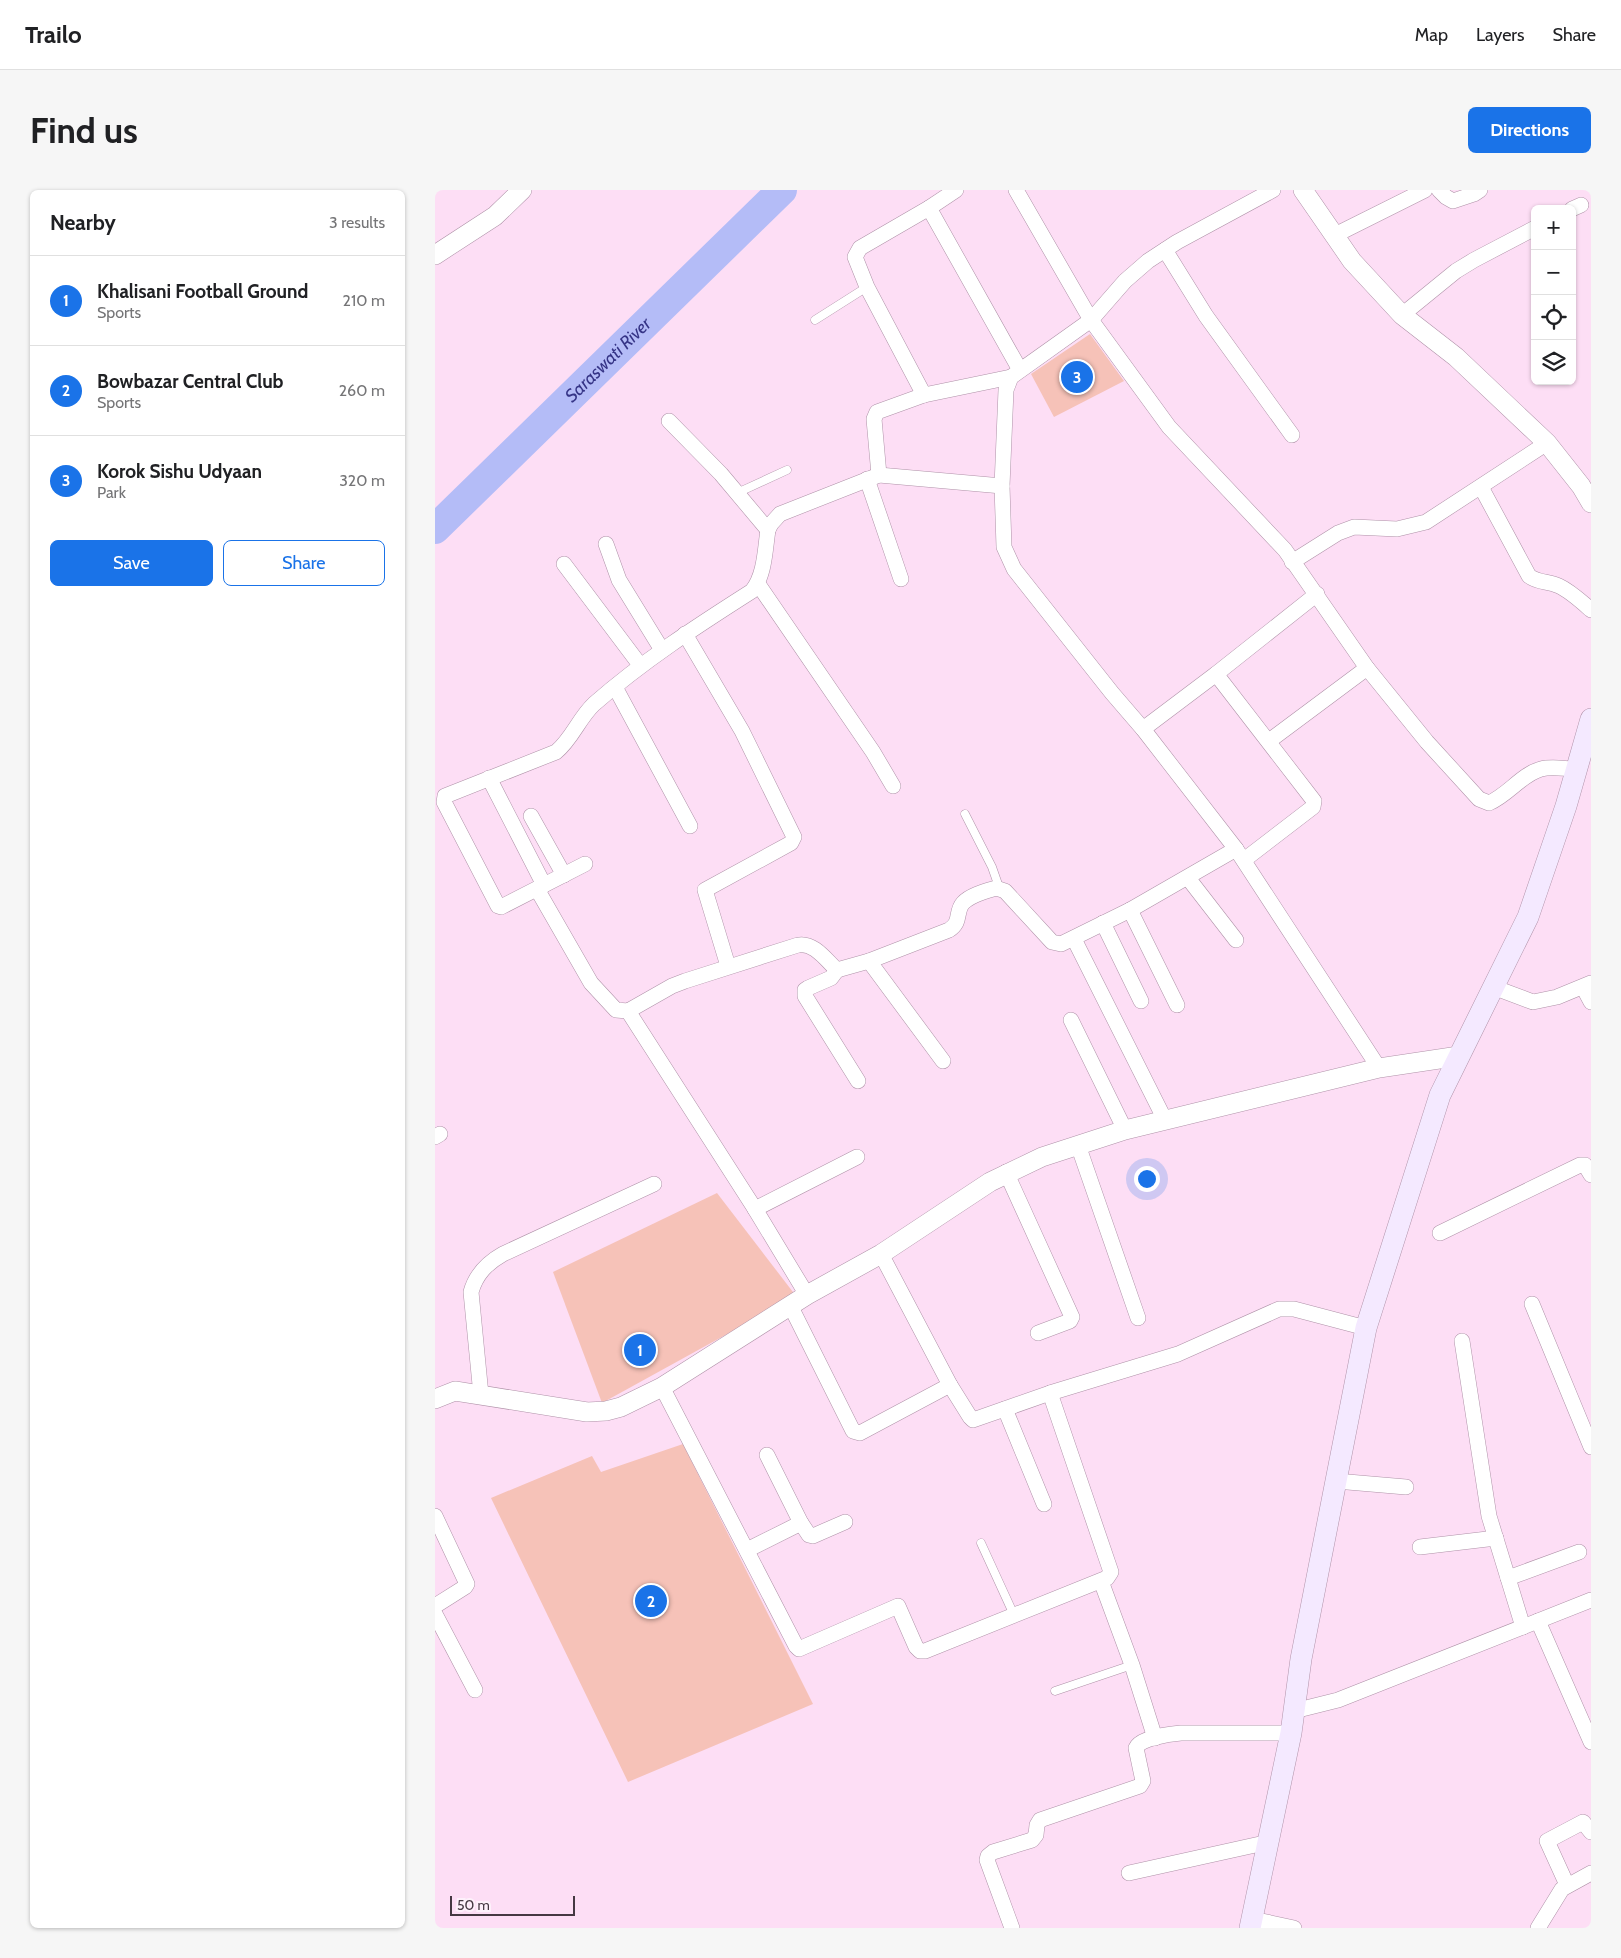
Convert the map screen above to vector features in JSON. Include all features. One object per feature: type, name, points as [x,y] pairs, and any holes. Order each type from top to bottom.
[{"type":"main road","points":[[1251,1924],[1291,1734],[1301,1658],[1366,1328],[1439,1095],[1528,917],[1566,806],[1591,719]]},
{"type":"street","points":[[435,255],[495,216],[522,190]]},
{"type":"street","points":[[924,395],[867,287],[855,262],[855,257],[860,248],[956,190]]},
{"type":"street","points":[[1016,190],[1091,320],[1169,427],[1285,550],[1367,668],[1427,742],[1479,799],[1489,803],[1500,798],[1534,772],[1543,768],[1576,769]]},
{"type":"street","points":[[901,579],[873,477],[875,415],[881,410],[924,395],[1016,373],[1091,320],[1125,281],[1148,261],[1273,190]]},
{"type":"street","points":[[1335,235],[1425,190]]},
{"type":"street","points":[[1439,190],[1453,201],[1480,190]]},
{"type":"street","points":[[1308,192],[1353,261],[1402,315],[1456,357],[1547,443],[1581,486],[1591,503]]},
{"type":"street","points":[[929,208],[1016,373]]},
{"type":"street","points":[[1402,315],[1456,271],[1531,230]]},
{"type":"street","points":[[1165,250],[1206,316],[1292,435]]},
{"type":"street","points":[[1016,373],[1007,390],[1002,486],[1004,548],[1014,569],[1112,694],[1143,729],[1240,854],[1379,1068]]},
{"type":"street","points":[[669,421],[737,493],[768,530]]},
{"type":"street","points":[[1292,562],[1338,533],[1354,527],[1397,529],[1426,522],[1547,443]]},
{"type":"street","points":[[585,864],[501,907],[498,906],[444,802],[445,796],[556,752],[565,743],[592,706],[640,665],[752,591],[761,577],[768,530],[780,514],[873,477],[1002,486]]},
{"type":"street","points":[[1481,487],[1529,576],[1535,581],[1549,582],[1560,586],[1591,610]]},
{"type":"street","points":[[606,544],[619,580],[662,650]]},
{"type":"street","points":[[564,564],[640,665]]},
{"type":"street","points":[[758,584],[868,745],[893,786]]},
{"type":"street","points":[[1143,729],[1317,594]]},
{"type":"street","points":[[685,634],[742,732],[794,837],[791,843],[705,890],[728,966]]},
{"type":"street","points":[[1269,741],[1367,668]]},
{"type":"street","points":[[858,1081],[805,996],[805,990],[831,978],[837,970],[869,961],[949,930],[956,924],[960,907],[964,901],[999,888],[1005,891],[1051,942],[1061,944],[1130,910],[1188,878],[1240,854],[1313,807],[1312,797],[1216,674]]},
{"type":"street","points":[[615,687],[690,826]]},
{"type":"street","points":[[489,778],[541,887],[595,989],[616,1010],[628,1011],[672,986],[728,966],[804,944],[814,948],[837,970]]},
{"type":"street","points":[[531,816],[564,875]]},
{"type":"street","points":[[1188,878],[1236,940]]},
{"type":"street","points":[[1130,910],[1177,1005]]},
{"type":"street","points":[[1103,924],[1141,1001]]},
{"type":"street","points":[[1074,938],[1165,1120]]},
{"type":"street","points":[[869,961],[943,1061]]},
{"type":"street","points":[[1493,987],[1533,1002],[1557,997],[1587,985],[1591,1002]]},
{"type":"street","points":[[628,1011],[807,1295]]},
{"type":"street","points":[[1071,1020],[1125,1130]]},
{"type":"street","points":[[435,1399],[455,1391],[587,1412],[606,1411],[638,1400],[662,1387],[790,1305],[881,1254],[1006,1172],[1041,1157],[1125,1130],[1379,1068],[1459,1056]]},
{"type":"street","points":[[1078,1145],[1138,1318]]},
{"type":"street","points":[[755,1210],[857,1158]]},
{"type":"street","points":[[1440,1233],[1581,1165],[1585,1165],[1591,1175]]},
{"type":"street","points":[[1006,1172],[1072,1317],[1070,1321],[1038,1333]]},
{"type":"street","points":[[481,1396],[471,1292],[473,1283],[479,1273],[493,1260],[503,1254],[654,1184]]},
{"type":"street","points":[[881,1254],[950,1385],[972,1420],[1050,1393],[1178,1354],[1279,1309],[1294,1309],[1366,1328]]},
{"type":"street","points":[[1532,1304],[1591,1447]]},
{"type":"street","points":[[790,1305],[853,1431],[860,1433],[950,1385]]},
{"type":"street","points":[[1462,1341],[1487,1506],[1523,1627]]},
{"type":"street","points":[[662,1387],[796,1646],[799,1649],[897,1606],[900,1607],[916,1647],[922,1651],[1101,1581],[1107,1578],[1111,1572],[1050,1393]]},
{"type":"street","points":[[1005,1409],[1044,1504]]},
{"type":"street","points":[[767,1455],[801,1523],[809,1535],[813,1536],[845,1522]]},
{"type":"street","points":[[1336,1481],[1406,1487]]},
{"type":"street","points":[[435,1516],[467,1584],[435,1606]]},
{"type":"street","points":[[747,1550],[801,1523]]},
{"type":"street","points":[[1420,1547],[1496,1538]]},
{"type":"street","points":[[1508,1578],[1579,1552]]},
{"type":"street","points":[[1101,1581],[1132,1665],[1155,1738]]},
{"type":"street","points":[[1294,1711],[1338,1700],[1591,1600]]},
{"type":"street","points":[[435,1614],[475,1690]]},
{"type":"street","points":[[1538,1621],[1591,1742]]},
{"type":"street","points":[[1009,1927],[987,1860],[990,1854],[1032,1840],[1036,1835],[1037,1825],[1041,1820],[1140,1786],[1143,1781],[1136,1746],[1139,1743],[1181,1733],[1291,1734]]},
{"type":"street","points":[[1567,1885],[1547,1841],[1583,1822],[1591,1832]]},
{"type":"street","points":[[1129,1873],[1269,1842]]},
{"type":"street","points":[[1538,1928],[1562,1889],[1591,1872]]},
{"type":"street","points":[[1251,1924],[1294,1928]]},
{"type":"lane","points":[[815,320],[867,287]]},
{"type":"lane","points":[[737,493],[787,470]]},
{"type":"lane","points":[[965,814],[992,867],[999,888]]},
{"type":"lane","points":[[981,1543],[1014,1615]]},
{"type":"lane","points":[[1055,1691],[1132,1665]]},
{"type":"shaded area","points":[[1090,334],[1124,381],[1054,417],[1031,374]]},
{"type":"shaded area","points":[[717,1193],[796,1296],[602,1403],[553,1272]]},
{"type":"shaded area","points":[[683,1444],[813,1704],[628,1782],[491,1498],[592,1456],[601,1472]]},
{"type":"waterway","name":"Saraswati River","points":[[435,529],[782,190]]},
{"type":"place","name":"Korok Sishu Udyaan","points":[[1077,377]]},
{"type":"place","name":"Khalisani Football Ground","points":[[640,1350]]},
{"type":"place","name":"Bowbazar Central Club","points":[[651,1601]]}]
